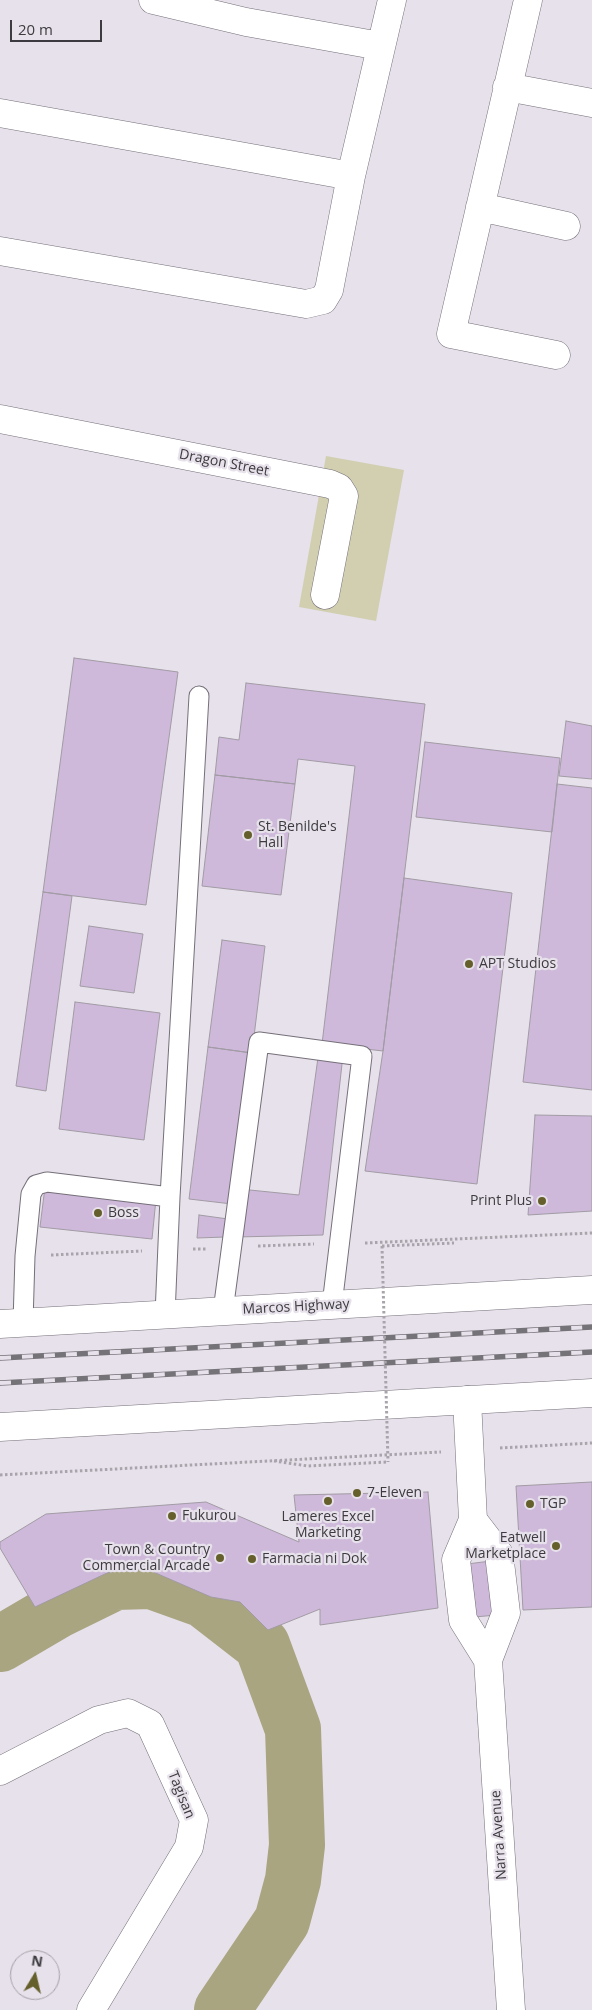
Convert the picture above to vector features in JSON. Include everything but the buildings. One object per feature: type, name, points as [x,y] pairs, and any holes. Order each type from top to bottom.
[{"type":"street","points":[[153,0],[248,11],[380,46]]},
{"type":"street","points":[[0,251],[306,304],[323,300],[329,290],[351,176],[392,0]]},
{"type":"street","points":[[528,0],[451,334],[556,356]]},
{"type":"street","points":[[507,87],[592,103]]},
{"type":"street","points":[[0,113],[351,176]]},
{"type":"street","points":[[480,208],[566,226]]},
{"type":"street","name":"Dragon Street","points":[[0,419],[330,484],[339,488],[344,496],[325,595]]},
{"type":"street","name":"Marcos Highway","points":[[11,1324],[592,1290]]},
{"type":"street","points":[[0,1426],[592,1393]]},
{"type":"street","name":"Narra Avenue","points":[[467,1400],[473,1520],[456,1560],[462,1620],[488,1660]]},
{"type":"street","name":"Narra Avenue","points":[[473,1520],[499,1554],[506,1613],[488,1660],[511,2010]]},
{"type":"street","name":"Tagisan","points":[[0,1771],[99,1720],[128,1713],[150,1724],[194,1820],[189,1847],[91,2010]]},
{"type":"lane","points":[[166,1315],[170,1197],[199,696]]},
{"type":"lane","points":[[223,1311],[259,1042],[362,1056],[332,1305]]},
{"type":"lane","points":[[11,1324],[25,1256],[32,1194],[36,1185],[47,1182],[170,1197]]},
{"type":"path","points":[[356,1243],[592,1233]]},
{"type":"path","points":[[266,1460],[308,1466],[388,1462],[382,1246],[454,1243]]},
{"type":"path","points":[[250,1247],[315,1244]]},
{"type":"path","points":[[25,1256],[214,1248]]},
{"type":"path","points":[[0,1475],[592,1443]]},
{"type":"shaded area","points":[[326,456],[404,470],[376,621],[299,607]]},
{"type":"waterway","points":[[0,1644],[58,1610],[115,1582],[151,1581],[204,1600],[262,1645],[293,1729],[297,1845],[293,1880],[282,1921],[222,2010]]},
{"type":"railway","points":[[0,1358],[592,1327]]},
{"type":"railway","points":[[0,1383],[592,1352]]},
{"type":"place","name":"St. Benilde's Hall","points":[[248,835]]},
{"type":"place","name":"APT Studios","points":[[469,964]]},
{"type":"place","name":"Print Plus","points":[[542,1201]]},
{"type":"place","name":"Boss","points":[[98,1213]]},
{"type":"place","name":"7-Eleven","points":[[357,1493]]},
{"type":"place","name":"Lameres Excel Marketing","points":[[328,1501]]},
{"type":"place","name":"TGP","points":[[530,1504]]},
{"type":"place","name":"Fukurou","points":[[172,1516]]},
{"type":"place","name":"Eatwell Marketplace","points":[[556,1546]]},
{"type":"place","name":"Town & Country Commercial Arcade","points":[[220,1558]]},
{"type":"place","name":"Farmacia ni Dok","points":[[252,1559]]}]
